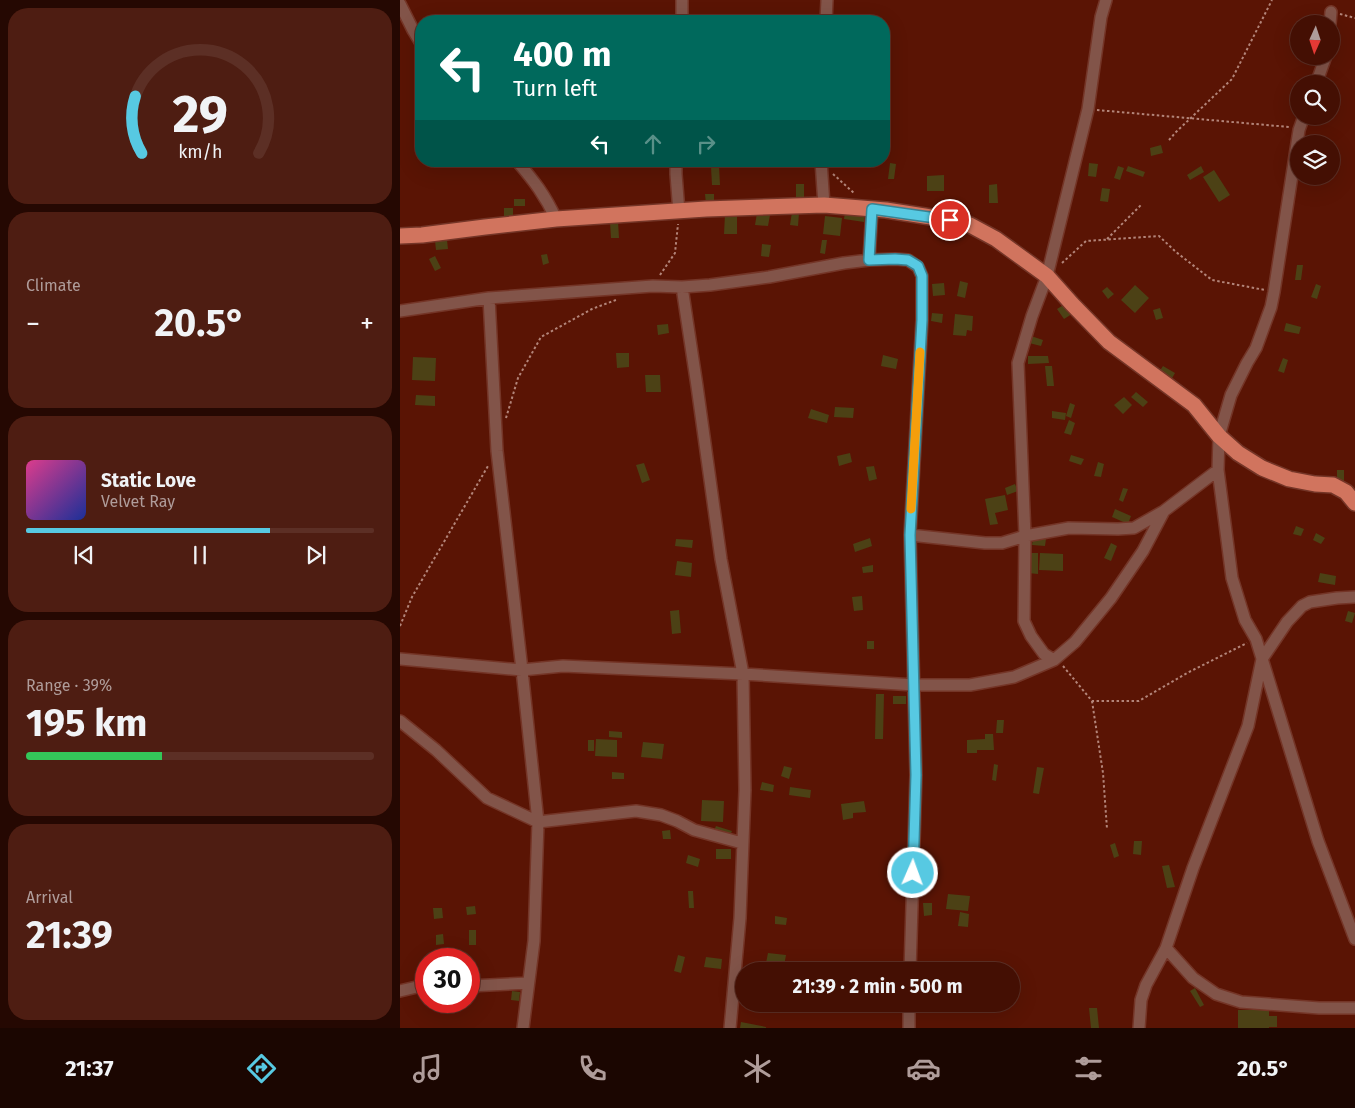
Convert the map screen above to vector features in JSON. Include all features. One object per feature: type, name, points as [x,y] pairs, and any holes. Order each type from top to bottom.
[{"type":"main road","points":[[400,236],[556,219],[824,205],[872,209],[950,220],[970,225],[996,239],[1047,276],[1109,342],[1194,405],[1219,436],[1238,454],[1262,468],[1289,478],[1315,484],[1333,485],[1346,492],[1355,503]]},
{"type":"street","points":[[682,0],[682,15]]},
{"type":"street","points":[[826,0],[826,15]]},
{"type":"street","points":[[1054,660],[1044,654],[1031,636],[1024,621],[1025,536],[1018,363],[1034,309],[1047,276],[1088,109],[1101,17],[1106,0]]},
{"type":"street","points":[[400,4],[415,33]]},
{"type":"street","points":[[1301,125],[1269,314],[1256,348],[1246,362],[1231,395],[1219,436],[1218,470],[1232,578],[1245,620],[1256,638],[1318,841],[1355,939]]},
{"type":"street","points":[[522,167],[547,199],[556,219]]},
{"type":"street","points":[[676,167],[679,212]]},
{"type":"street","points":[[821,167],[824,205]]},
{"type":"street","points":[[869,260],[872,209]]},
{"type":"street","points":[[400,311],[489,298],[652,286],[682,287],[719,284],[769,278],[869,260],[908,260],[918,266],[922,276],[922,320],[910,535],[916,775],[910,962]]},
{"type":"street","points":[[682,287],[721,559],[743,674],[745,790],[740,918],[730,1028]]},
{"type":"street","points":[[489,298],[497,452],[538,822],[534,941],[523,1028]]},
{"type":"street","points":[[910,535],[1002,543],[1025,536],[1068,528],[1134,528],[1164,511],[1218,470]]},
{"type":"street","points":[[400,658],[522,670],[563,666],[743,674],[914,685],[970,685],[1014,677],[1054,660],[1075,642],[1111,598],[1143,551],[1164,511]]},
{"type":"street","points":[[1139,1028],[1142,1000],[1146,985],[1166,948],[1193,868],[1248,726],[1262,659],[1287,622],[1302,606],[1310,602],[1355,597]]},
{"type":"street","points":[[400,721],[436,750],[487,798],[538,822],[636,811],[661,815],[694,830],[742,843]]},
{"type":"street","points":[[1166,948],[1192,978],[1216,994],[1241,1002],[1319,1008],[1355,1008]]},
{"type":"street","points":[[480,985],[528,983]]},
{"type":"street","points":[[400,991],[415,987]]},
{"type":"street","points":[[908,1028],[909,1012]]},
{"type":"path","points":[[1170,140],[1232,79],[1272,0]]},
{"type":"path","points":[[1331,12],[1355,18]]},
{"type":"path","points":[[1088,109],[1288,126],[1299,130]]},
{"type":"path","points":[[826,167],[857,196]]},
{"type":"path","points":[[1107,239],[1141,205]]},
{"type":"path","points":[[652,286],[675,253],[679,212]]},
{"type":"path","points":[[1047,276],[1086,241],[1138,239],[1159,236],[1212,280],[1274,292]]},
{"type":"path","points":[[505,424],[518,378],[541,337],[592,309],[618,299]]},
{"type":"path","points":[[400,626],[412,597],[497,452]]},
{"type":"path","points":[[1092,701],[1139,701],[1187,673],[1256,638]]},
{"type":"path","points":[[1054,660],[1061,664],[1092,701],[1103,773],[1107,829]]},
{"type":"building","points":[[1161,145],[1163,153],[1151,156],[1150,148]]},
{"type":"building","points":[[890,163],[896,164],[894,179],[888,179]]},
{"type":"building","points":[[1089,163],[1098,164],[1096,177],[1088,176]]},
{"type":"building","points":[[1118,166],[1124,168],[1120,180],[1114,178]]},
{"type":"building","points":[[1128,166],[1145,172],[1143,177],[1126,171]]},
{"type":"building","points":[[1201,166],[1204,172],[1190,180],[1187,175]]},
{"type":"building","points":[[711,167],[719,167],[720,185],[712,185]]},
{"type":"building","points":[[1214,170],[1230,195],[1219,202],[1203,177]]},
{"type":"building","points":[[944,175],[944,191],[927,191],[927,176]]},
{"type":"building","points":[[796,184],[804,184],[804,200],[796,200]]},
{"type":"building","points":[[997,184],[998,203],[989,203],[989,185]]},
{"type":"building","points":[[1102,188],[1110,189],[1108,202],[1100,201]]},
{"type":"building","points":[[705,194],[714,194],[714,204],[706,204]]},
{"type":"building","points":[[514,199],[525,199],[525,206],[514,206]]},
{"type":"building","points":[[504,208],[513,208],[513,222],[504,222]]},
{"type":"building","points":[[792,212],[799,213],[798,226],[790,225]]},
{"type":"building","points":[[845,212],[864,215],[864,222],[844,219]]},
{"type":"building","points":[[757,213],[770,215],[768,226],[755,225]]},
{"type":"building","points":[[725,214],[737,214],[737,234],[724,234]]},
{"type":"building","points":[[825,216],[842,218],[840,236],[823,234]]},
{"type":"building","points":[[618,221],[619,238],[611,238],[610,222]]},
{"type":"building","points":[[447,240],[448,249],[436,250],[435,241]]},
{"type":"building","points":[[822,240],[827,240],[825,254],[820,253]]},
{"type":"building","points":[[762,244],[771,245],[769,257],[761,256]]},
{"type":"building","points":[[547,254],[549,263],[543,265],[541,255]]},
{"type":"building","points":[[435,256],[441,268],[435,271],[429,259]]},
{"type":"building","points":[[1297,265],[1303,265],[1301,280],[1295,280]]},
{"type":"building","points":[[960,281],[968,283],[965,298],[957,296]]},
{"type":"building","points":[[944,283],[945,295],[933,296],[932,284]]},
{"type":"building","points":[[1316,284],[1321,286],[1317,299],[1311,297]]},
{"type":"building","points":[[1135,285],[1149,298],[1135,313],[1121,300]]},
{"type":"building","points":[[1107,287],[1114,294],[1108,299],[1102,291]]},
{"type":"building","points":[[1065,304],[1072,314],[1064,319],[1057,309]]},
{"type":"building","points":[[1160,308],[1163,318],[1156,320],[1153,310]]},
{"type":"building","points":[[932,313],[943,314],[942,323],[931,321]]},
{"type":"building","points":[[955,314],[973,316],[972,331],[967,330],[966,336],[953,335]]},
{"type":"building","points":[[1286,323],[1301,327],[1299,334],[1284,331]]},
{"type":"building","points":[[668,324],[669,333],[658,335],[657,325]]},
{"type":"building","points":[[1031,336],[1043,340],[1041,346],[1029,343]]},
{"type":"building","points":[[616,353],[629,353],[629,367],[617,368]]},
{"type":"building","points":[[883,355],[898,359],[896,369],[881,366]]},
{"type":"building","points":[[1028,356],[1048,356],[1049,363],[1028,364]]},
{"type":"building","points":[[413,357],[436,358],[435,381],[412,380]]},
{"type":"building","points":[[1283,358],[1288,360],[1284,373],[1278,371]]},
{"type":"building","points":[[1045,366],[1052,366],[1054,386],[1047,386]]},
{"type":"building","points":[[1163,366],[1175,373],[1171,380],[1159,372]]},
{"type":"building","points":[[645,375],[660,375],[661,392],[646,392]]},
{"type":"building","points":[[1136,392],[1148,402],[1143,407],[1131,397]]},
{"type":"building","points":[[416,395],[435,396],[435,406],[415,405]]},
{"type":"building","points":[[1124,397],[1132,405],[1123,414],[1114,405]]},
{"type":"building","points":[[1070,403],[1075,405],[1071,418],[1066,416]]},
{"type":"building","points":[[835,407],[854,408],[853,418],[834,417]]},
{"type":"building","points":[[811,409],[829,415],[827,423],[808,418]]},
{"type":"building","points":[[1052,411],[1066,413],[1065,420],[1052,418]]},
{"type":"building","points":[[1069,420],[1075,423],[1071,435],[1064,433]]},
{"type":"building","points":[[850,453],[852,462],[839,466],[837,456]]},
{"type":"building","points":[[1071,455],[1084,459],[1081,465],[1069,461]]},
{"type":"building","points":[[1098,462],[1104,464],[1101,477],[1094,476]]},
{"type":"building","points":[[644,463],[650,480],[642,483],[636,465]]},
{"type":"building","points":[[874,466],[877,479],[869,481],[866,467]]},
{"type":"building","points":[[1337,470],[1344,470],[1344,481],[1337,481]]},
{"type":"building","points":[[1015,484],[1018,491],[1007,495],[1005,488]]},
{"type":"building","points":[[1123,488],[1128,489],[1123,502],[1119,500]]},
{"type":"building","points":[[1005,495],[1008,510],[995,513],[998,524],[990,525],[985,499]]},
{"type":"building","points":[[1115,509],[1131,516],[1128,524],[1112,517]]},
{"type":"building","points":[[1296,526],[1304,529],[1301,536],[1293,534]]},
{"type":"building","points":[[1316,533],[1325,538],[1321,544],[1313,540]]},
{"type":"building","points":[[870,538],[872,546],[855,552],[853,544]]},
{"type":"building","points":[[1033,538],[1046,539],[1045,546],[1032,545]]},
{"type":"building","points":[[676,539],[693,540],[692,548],[675,546]]},
{"type":"building","points":[[1111,543],[1117,546],[1111,561],[1104,558]]},
{"type":"building","points":[[1029,553],[1038,553],[1038,574],[1028,573]]},
{"type":"building","points":[[1040,553],[1063,554],[1063,571],[1039,570]]},
{"type":"building","points":[[677,561],[692,563],[691,577],[675,575]]},
{"type":"building","points":[[873,565],[873,572],[863,573],[862,567]]},
{"type":"building","points":[[1320,573],[1336,576],[1335,585],[1318,582]]},
{"type":"building","points":[[862,596],[863,610],[854,611],[852,597]]},
{"type":"building","points":[[679,610],[681,633],[672,634],[670,611]]},
{"type":"building","points":[[1348,611],[1355,613],[1352,623],[1345,621]]},
{"type":"building","points":[[867,641],[874,641],[874,649],[867,649]]},
{"type":"building","points":[[876,694],[884,694],[883,739],[875,739]]},
{"type":"building","points":[[893,696],[906,696],[906,704],[893,704]]},
{"type":"building","points":[[997,720],[1004,720],[1003,733],[996,733]]},
{"type":"building","points":[[609,731],[622,732],[622,738],[609,737]]},
{"type":"building","points":[[985,734],[993,734],[994,750],[977,750],[977,753],[967,753],[967,740],[985,739]]},
{"type":"building","points":[[596,739],[617,740],[617,757],[595,756]]},
{"type":"building","points":[[588,740],[594,740],[594,751],[588,751]]},
{"type":"building","points":[[643,742],[664,744],[662,759],[641,757]]},
{"type":"building","points":[[994,764],[998,765],[996,781],[992,780]]},
{"type":"building","points":[[784,766],[792,768],[789,779],[781,776]]},
{"type":"building","points":[[1037,767],[1044,768],[1039,794],[1033,793]]},
{"type":"building","points":[[612,772],[624,773],[624,779],[612,779]]},
{"type":"building","points":[[762,782],[774,785],[773,792],[760,790]]},
{"type":"building","points":[[790,787],[811,790],[810,798],[789,795]]},
{"type":"building","points":[[702,800],[724,801],[723,822],[701,821]]},
{"type":"building","points":[[864,801],[866,812],[853,813],[853,818],[843,820],[841,804]]},
{"type":"building","points":[[716,826],[732,831],[729,838],[713,833]]},
{"type":"building","points":[[670,830],[671,839],[663,839],[662,831]]},
{"type":"building","points":[[1134,841],[1142,841],[1141,855],[1133,854]]},
{"type":"building","points":[[1115,843],[1119,856],[1114,858],[1110,845]]},
{"type":"building","points":[[716,849],[731,849],[731,859],[716,859]]},
{"type":"building","points":[[688,855],[700,859],[698,867],[686,863]]},
{"type":"building","points":[[1169,865],[1175,887],[1167,888],[1162,866]]},
{"type":"building","points":[[688,891],[693,891],[694,908],[689,908]]},
{"type":"building","points":[[948,894],[970,896],[968,911],[946,909]]},
{"type":"building","points":[[923,903],[932,903],[932,915],[924,916]]},
{"type":"building","points":[[475,906],[476,914],[467,915],[466,907]]},
{"type":"building","points":[[433,908],[442,908],[443,918],[434,919]]},
{"type":"building","points":[[960,912],[969,914],[968,927],[958,926]]},
{"type":"building","points":[[775,916],[787,918],[786,925],[775,924]]},
{"type":"building","points":[[469,930],[476,930],[476,945],[469,945]]},
{"type":"building","points":[[443,934],[444,944],[436,945],[436,935]]},
{"type":"building","points":[[768,953],[786,955],[785,962],[766,962]]},
{"type":"building","points":[[678,955],[685,957],[681,973],[674,971]]},
{"type":"building","points":[[706,957],[722,959],[721,969],[704,967]]},
{"type":"building","points":[[1195,988],[1204,1005],[1200,1007],[1190,991]]},
{"type":"building","points":[[512,991],[520,992],[519,1001],[511,1000]]},
{"type":"building","points":[[1089,1008],[1097,1008],[1099,1028],[1091,1028]]},
{"type":"building","points":[[1238,1010],[1269,1010],[1269,1016],[1277,1016],[1277,1027],[1238,1028]]},
{"type":"building","points":[[741,1022],[766,1027],[766,1028],[740,1028]]},
{"type":"slow traffic","points":[[911,509],[920,352]]},
{"type":"route","points":[[913,873],[916,775],[910,535],[922,320],[922,276],[918,266],[908,260],[869,260],[872,209],[950,220]]}]
